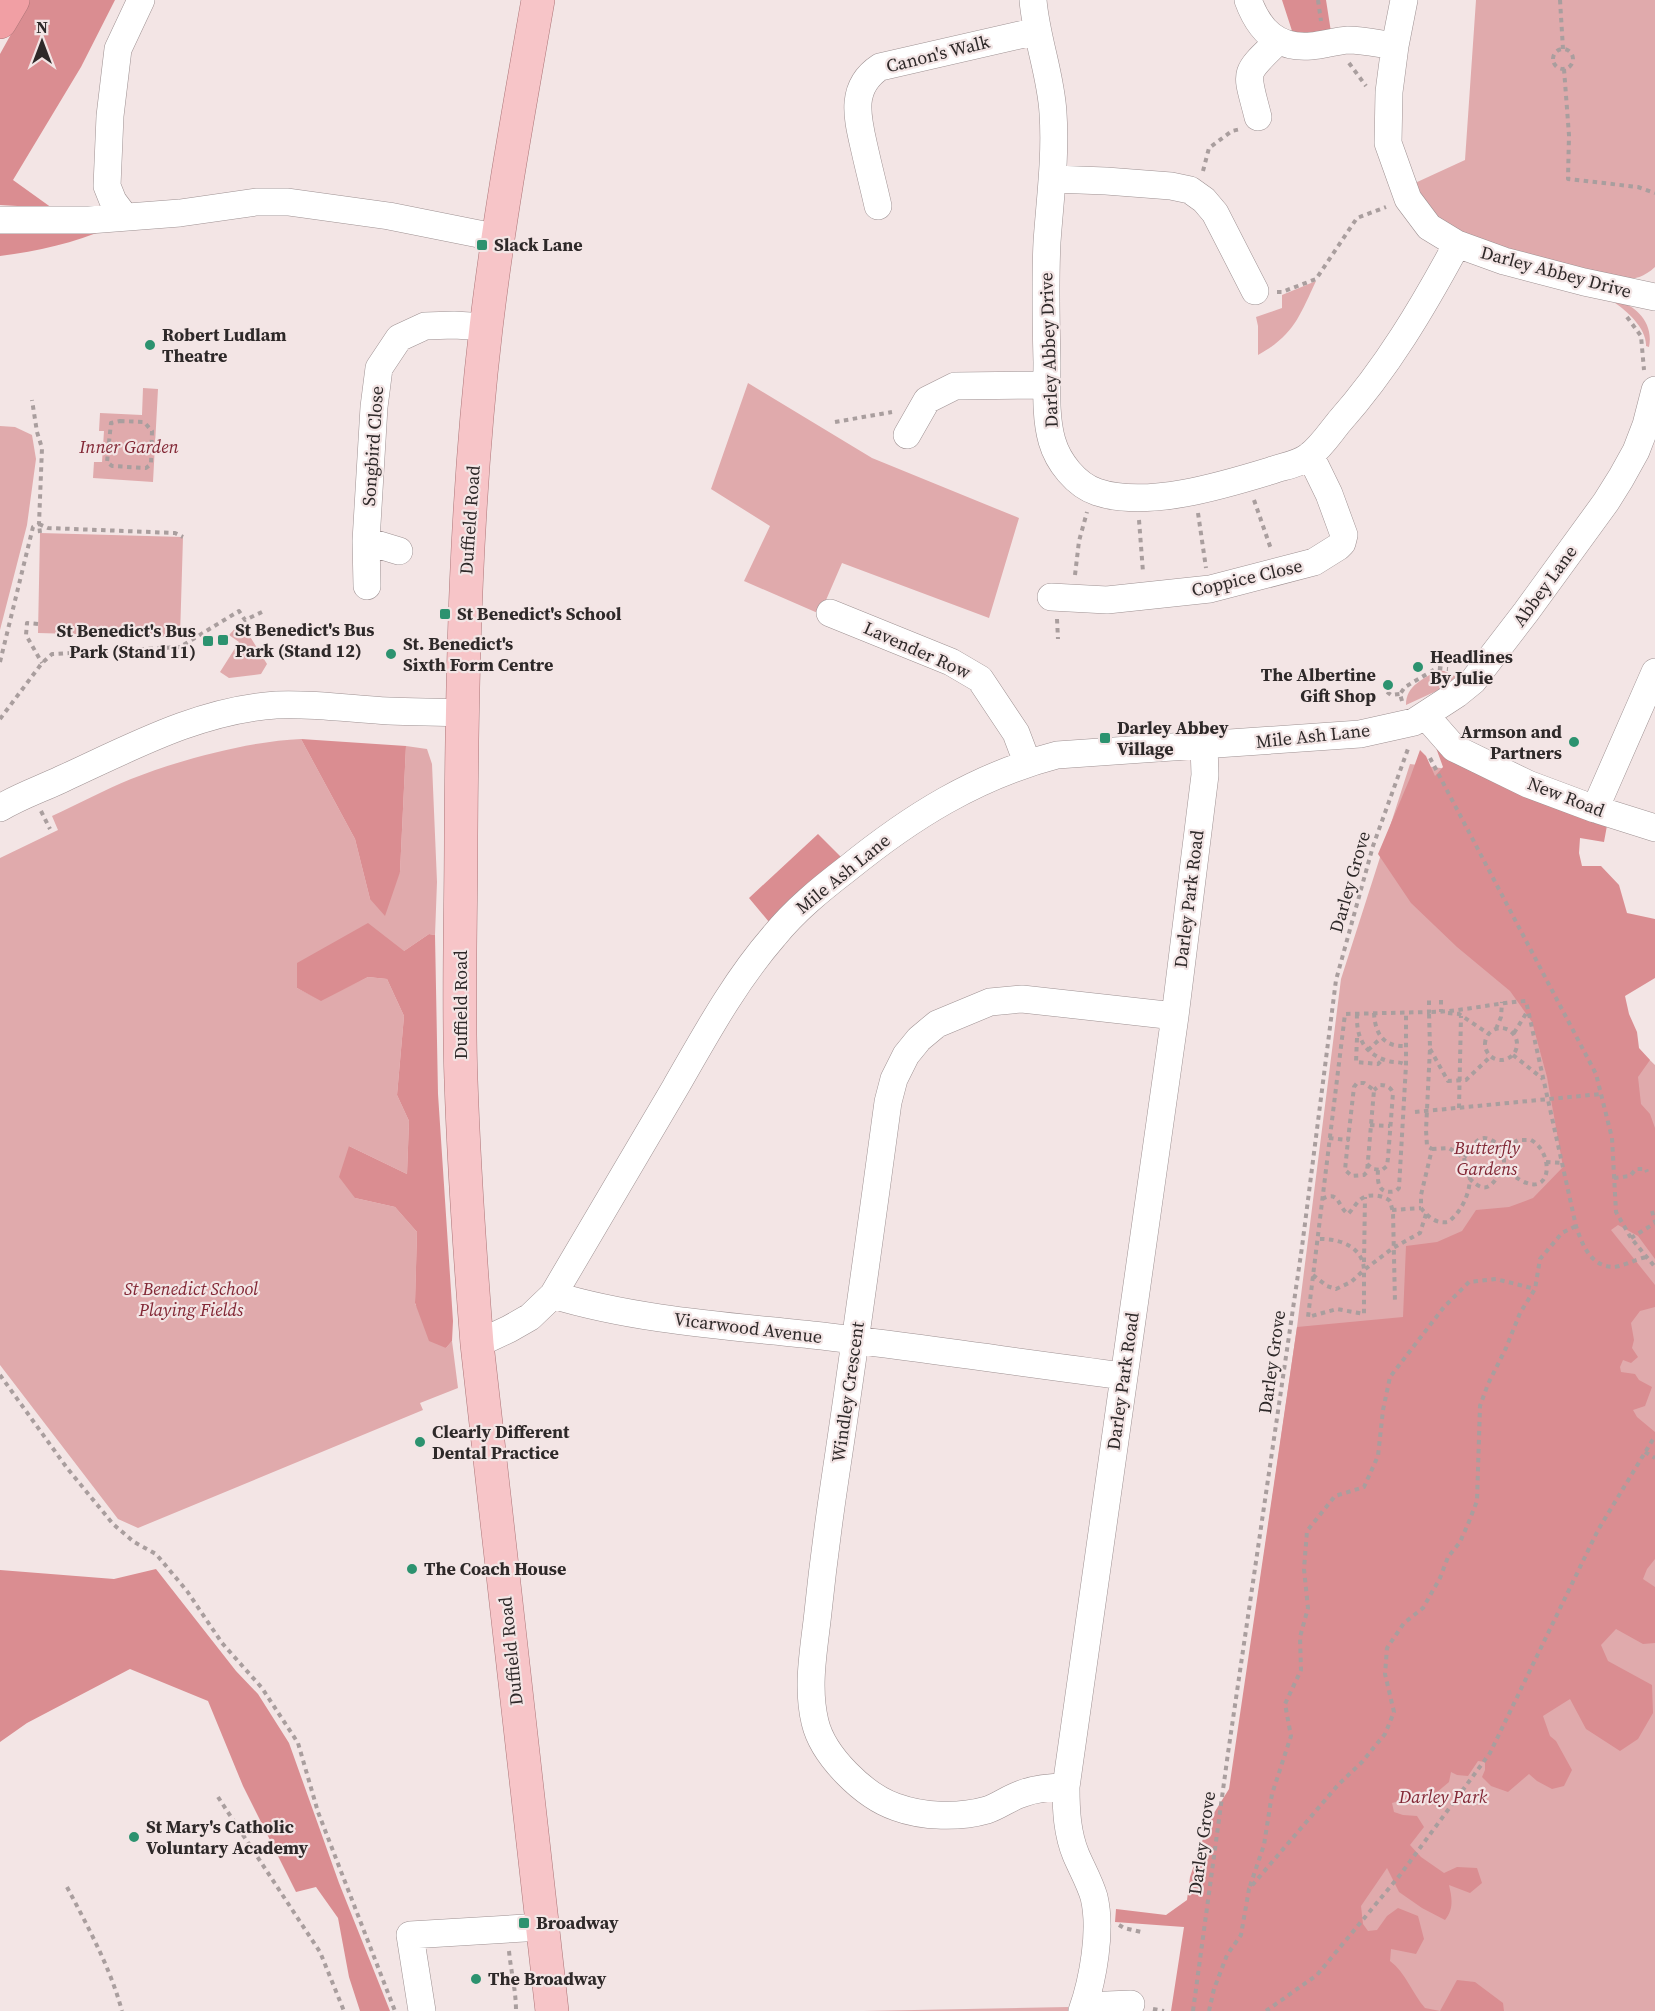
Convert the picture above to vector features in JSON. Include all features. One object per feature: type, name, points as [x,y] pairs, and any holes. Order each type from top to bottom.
[{"type":"highway","points":[[0,22],[13,0]]},
{"type":"main road","name":"Duffield Road","points":[[538,0],[486,327],[474,451],[466,580],[462,713],[461,1079],[469,1252],[477,1344],[552,2011]]},
{"type":"street","points":[[124,217],[113,201],[107,186],[110,116],[118,49],[141,0]]},
{"type":"street","name":"Darley Abbey Drive","points":[[1034,0],[1037,31],[1053,112],[1053,179],[1047,243],[1046,297],[1047,385],[1052,440],[1058,457],[1078,480],[1095,492],[1120,497],[1195,491],[1292,465],[1310,455],[1360,399],[1383,368],[1429,296],[1457,244]]},
{"type":"street","points":[[1248,0],[1255,16],[1264,28],[1278,41],[1289,45],[1299,46],[1347,40],[1395,46]]},
{"type":"street","name":"Darley Abbey Drive","points":[[1404,0],[1389,92],[1388,143],[1408,199],[1429,227],[1457,244],[1504,261],[1584,282],[1655,297]]},
{"type":"street","name":"Canon's Walk","points":[[878,206],[857,108],[858,98],[866,79],[880,67],[1037,31]]},
{"type":"street","points":[[1258,117],[1248,76],[1252,66],[1278,41]]},
{"type":"street","points":[[1053,179],[1150,184],[1190,190],[1204,200],[1215,213],[1255,291]]},
{"type":"street","points":[[0,220],[89,220],[180,213],[256,202],[288,202],[389,216],[499,238]]},
{"type":"street","name":"Songbird Close","points":[[367,586],[366,541],[374,407],[379,368],[399,338],[425,326],[486,327]]},
{"type":"street","name":"Abbey Lane","points":[[1418,721],[1473,681],[1606,502],[1650,427],[1650,381]]},
{"type":"street","points":[[907,435],[927,400],[955,387],[1047,385]]},
{"type":"street","name":"Coppice Close","points":[[1051,597],[1107,600],[1199,591],[1314,562],[1338,547],[1344,535],[1329,495],[1310,455]]},
{"type":"street","points":[[366,541],[399,552]]},
{"type":"street","name":"Lavender Row","points":[[830,613],[951,662],[980,679],[1016,733],[1028,762]]},
{"type":"street","points":[[1595,809],[1655,672]]},
{"type":"street","points":[[0,808],[40,800],[135,744],[198,721],[237,711],[274,705],[462,713]]},
{"type":"street","name":"Mile Ash Lane","points":[[477,1344],[530,1317],[552,1295],[713,1023],[773,936],[799,908],[878,844],[940,802],[1028,762],[1057,755],[1360,734],[1418,721]]},
{"type":"street","name":"New Road","points":[[1418,721],[1454,748],[1528,784],[1655,828]]},
{"type":"street","name":"Darley Park Road","points":[[1083,2008],[1094,1962],[1096,1918],[1094,1895],[1070,1837],[1066,1787],[1175,1016],[1205,775],[1204,745]]},
{"type":"street","name":"Windley Crescent","points":[[1066,1787],[1042,1788],[1020,1794],[991,1809],[968,1815],[923,1813],[896,1807],[867,1792],[848,1774],[828,1751],[815,1725],[811,1699],[824,1551],[856,1340],[888,1102],[906,1055],[919,1039],[938,1024],[990,1002],[1022,999],[1175,1016]]},
{"type":"street","name":"Vicarwood Avenue","points":[[552,1295],[584,1305],[627,1312],[1124,1376]]},
{"type":"street","points":[[422,2011],[410,1935],[542,1927]]},
{"type":"street","points":[[1083,2008],[1131,2004]]},
{"type":"path","points":[[1560,0],[1563,49]]},
{"type":"path","points":[[1563,49],[1571,52],[1574,59],[1571,65],[1564,69],[1557,66],[1553,58],[1556,52],[1563,49]]},
{"type":"path","points":[[1564,69],[1569,135],[1569,179],[1638,187],[1655,193]]},
{"type":"path","points":[[1209,148],[1217,142]]},
{"type":"path","points":[[1282,292],[1316,279],[1357,218],[1408,199]]},
{"type":"path","points":[[1623,313],[1641,336],[1650,381]]},
{"type":"path","points":[[32,400],[42,448],[40,533]]},
{"type":"path","points":[[835,422],[923,408]]},
{"type":"path","points":[[120,421],[144,423],[152,431],[151,464],[146,468],[112,466],[107,462],[111,423],[120,421]]},
{"type":"path","points":[[1256,507],[1269,546]]},
{"type":"path","points":[[1077,565],[1079,541],[1085,520]]},
{"type":"path","points":[[1140,521],[1143,571]]},
{"type":"path","points":[[0,662],[33,526],[39,524],[48,528],[175,533],[183,537]]},
{"type":"path","points":[[1201,536],[1205,555]]},
{"type":"path","points":[[0,718],[42,663],[52,654],[180,647],[239,611],[245,620],[262,612]]},
{"type":"path","points":[[38,624],[27,623],[26,635],[42,663]]},
{"type":"path","points":[[1387,692],[1391,695],[1400,694]]},
{"type":"path","points":[[1418,721],[1437,774],[1596,1074],[1612,1138],[1616,1212],[1631,1238],[1655,1267]]},
{"type":"path","name":"Darley Grove","points":[[1192,2011],[1302,1247],[1336,980],[1373,846],[1418,721]]},
{"type":"path","points":[[40,800],[50,830]]},
{"type":"path","points":[[1429,1000],[1430,1048],[1426,1139],[1428,1146],[1432,1149],[1449,1148],[1464,1158],[1470,1179],[1477,1187],[1490,1187],[1504,1167],[1504,1149],[1491,1138],[1482,1138],[1470,1148],[1464,1158]]},
{"type":"path","points":[[1442,1000],[1443,1012]]},
{"type":"path","points":[[1365,1197],[1364,1314],[1338,1309],[1308,1317],[1345,1014],[1443,1012],[1526,1000],[1576,1226],[1585,1251],[1603,1264],[1614,1267],[1646,1257]]},
{"type":"path","points":[[1496,1029],[1501,1017],[1502,1002]]},
{"type":"path","points":[[1514,1033],[1527,1011]]},
{"type":"path","points":[[1378,1170],[1379,1188],[1392,1192],[1399,1188],[1406,1065],[1406,1012]]},
{"type":"path","points":[[1443,1012],[1461,1016],[1489,1034]]},
{"type":"path","points":[[1374,1013],[1375,1026],[1381,1038],[1392,1045],[1406,1046]]},
{"type":"path","points":[[1357,1014],[1356,1062],[1378,1064],[1383,1059]]},
{"type":"path","points":[[1459,1108],[1461,1016]]},
{"type":"path","points":[[1506,1028],[1514,1033],[1517,1044],[1513,1055],[1502,1060],[1491,1056],[1485,1044],[1489,1034],[1496,1029],[1506,1028]]},
{"type":"path","points":[[1358,1034],[1368,1050],[1383,1059],[1406,1065]]},
{"type":"path","points":[[1368,1050],[1381,1038]]},
{"type":"path","points":[[1430,1048],[1448,1081],[1466,1080],[1491,1056]]},
{"type":"path","points":[[1513,1055],[1543,1079]]},
{"type":"path","points":[[1367,1164],[1378,1170],[1387,1166],[1393,1097],[1392,1089],[1386,1086],[1380,1085],[1374,1090],[1370,1125],[1367,1164],[1367,1172],[1356,1177],[1346,1170],[1355,1084],[1364,1083],[1374,1090]]},
{"type":"path","points":[[1414,1112],[1601,1094]]},
{"type":"path","points":[[1370,1125],[1390,1126]]},
{"type":"path","points":[[1329,1138],[1348,1140]]},
{"type":"path","points":[[1504,1149],[1518,1140],[1532,1140],[1544,1152],[1546,1162],[1543,1180],[1541,1183],[1532,1185],[1522,1183],[1504,1167]]},
{"type":"path","points":[[1432,1149],[1421,1195],[1421,1208],[1426,1214],[1439,1222],[1452,1218],[1467,1196],[1470,1179]]},
{"type":"path","points":[[1546,1162],[1562,1163]]},
{"type":"path","points":[[1614,1178],[1630,1176],[1636,1169],[1646,1169],[1647,1172]]},
{"type":"path","points":[[1321,1199],[1330,1196],[1336,1198],[1348,1214],[1365,1197],[1385,1198],[1390,1201],[1395,1304]]},
{"type":"path","points":[[1392,1210],[1421,1208]]},
{"type":"path","points":[[1631,1238],[1655,1223],[1652,1211]]},
{"type":"path","points":[[1313,1275],[1327,1286],[1336,1288],[1351,1282],[1393,1248],[1419,1233],[1426,1214]]},
{"type":"path","points":[[1249,1889],[1385,1734],[1394,1712],[1385,1674],[1387,1648],[1404,1623],[1423,1608],[1440,1578],[1448,1557],[1460,1542],[1478,1501],[1480,1406],[1520,1313],[1535,1289],[1540,1259],[1562,1233],[1576,1226]]},
{"type":"path","points":[[1317,1239],[1341,1241],[1355,1251],[1364,1263]]},
{"type":"path","points":[[1209,2011],[1214,1989],[1227,1955],[1241,1935],[1249,1889],[1264,1845],[1272,1794],[1291,1736],[1285,1704],[1301,1670],[1300,1637],[1308,1608],[1304,1569],[1307,1531],[1335,1496],[1364,1487],[1378,1456],[1383,1410],[1390,1377],[1444,1307],[1469,1282],[1496,1279],[1535,1289]]},
{"type":"path","points":[[0,1375],[68,1468],[113,1524],[134,1542],[156,1554],[222,1643],[262,1688],[298,1743],[318,1812],[395,2011]]},
{"type":"path","points":[[1266,2011],[1317,1975],[1400,1875],[1490,1753],[1598,1530],[1655,1436]]},
{"type":"path","points":[[1645,1452],[1655,1458]]},
{"type":"path","points":[[218,1797],[320,1952],[344,2011]]},
{"type":"path","points":[[67,1887],[98,1947],[116,1989],[122,2011]]},
{"type":"path","points":[[507,1930],[512,1980],[515,1985],[516,2011]]},
{"type":"green space","points":[[1476,0],[1655,0],[1655,267],[1647,273],[1621,280],[1475,240],[1430,212],[1415,183],[1465,160]]},
{"type":"green space","points":[[1316,281],[1300,315],[1288,332],[1258,355],[1256,317],[1282,308],[1282,295]]},
{"type":"green space","points":[[1615,300],[1630,306],[1642,316],[1649,330],[1649,347],[1646,346],[1640,327],[1615,303]]},
{"type":"green space","points":[[748,383],[872,458],[1019,518],[989,618],[842,563],[820,614],[744,581],[770,526],[711,489]]},
{"type":"green space","name":"Inner Garden","points":[[143,388],[158,389],[153,482],[93,478],[94,462],[102,462],[104,431],[99,431],[100,413],[142,415]]},
{"type":"green space","points":[[0,426],[15,427],[32,435],[36,459],[27,525],[0,630]]},
{"type":"green space","points":[[40,533],[183,537],[180,637],[38,633]]},
{"type":"green space","points":[[241,622],[267,664],[261,674],[229,678],[220,672],[239,642],[229,635]]},
{"type":"green space","points":[[1438,670],[1457,677],[1443,688],[1406,705],[1412,688]]},
{"type":"green space","name":"St Benedict School Playing Fields","points":[[301,739],[355,839],[370,899],[400,872],[406,746],[427,749],[432,764],[437,882],[435,935],[429,934],[404,951],[297,988],[321,1000],[368,977],[387,979],[404,1016],[397,1095],[409,1121],[407,1174],[349,1146],[355,1198],[395,1207],[417,1232],[415,1304],[446,1348],[452,1341],[458,1388],[420,1403],[423,1410],[138,1528],[118,1519],[0,1365],[0,858],[58,830],[52,816],[131,779],[215,753],[260,743]]},
{"type":"green space","name":"Darley Park","points":[[1410,764],[1471,772],[1566,980],[1655,1065],[1655,2011],[1198,2011],[1297,1327],[1341,979]]},
{"type":"green space","points":[[1068,2007],[1068,2011],[863,2011]]},
{"type":"shaded area","points":[[30,0],[115,0],[81,67],[13,180],[52,208],[0,205],[0,54]]},
{"type":"shaded area","points":[[1282,0],[1326,0],[1331,32],[1294,37]]},
{"type":"shaded area","points":[[0,227],[109,228],[56,246],[0,256]]},
{"type":"shaded area","points":[[301,739],[406,746],[400,872],[385,916],[370,899],[355,839]]},
{"type":"shaded area","name":"Darley Park","points":[[1435,745],[1608,820],[1604,842],[1580,838],[1579,853],[1582,866],[1601,866],[1619,885],[1627,913],[1655,919],[1655,978],[1625,996],[1629,1014],[1637,1032],[1639,1048],[1650,1060],[1638,1077],[1641,1104],[1650,1114],[1655,1128],[1655,1259],[1638,1236],[1618,1225],[1611,1230],[1655,1285],[1655,1307],[1640,1311],[1631,1323],[1634,1340],[1632,1348],[1638,1357],[1631,1363],[1623,1360],[1620,1367],[1621,1372],[1635,1374],[1639,1380],[1652,1387],[1645,1406],[1633,1410],[1637,1417],[1655,1432],[1655,1559],[1643,1579],[1655,1587],[1655,1643],[1643,1644],[1616,1629],[1601,1645],[1608,1661],[1652,1685],[1653,1713],[1638,1739],[1620,1751],[1586,1729],[1570,1699],[1543,1716],[1550,1736],[1556,1741],[1572,1770],[1564,1786],[1552,1789],[1529,1774],[1508,1792],[1491,1786],[1482,1777],[1485,1762],[1478,1761],[1468,1776],[1451,1772],[1449,1782],[1436,1793],[1425,1791],[1415,1804],[1403,1800],[1392,1803],[1394,1812],[1417,1816],[1424,1827],[1410,1845],[1421,1857],[1444,1873],[1457,1867],[1477,1868],[1482,1883],[1470,1893],[1449,1885],[1452,1903],[1445,1920],[1399,1892],[1387,1868],[1361,1906],[1363,1924],[1368,1931],[1377,1930],[1387,1916],[1398,1908],[1418,1916],[1424,1939],[1416,1954],[1391,1949],[1390,1961],[1400,1971],[1425,2008],[1440,2011],[1171,2011],[1184,1927],[1115,1922],[1116,1909],[1166,1915],[1187,1900],[1190,1877],[1209,1821],[1229,1789],[1297,1327],[1403,1317],[1406,1246],[1437,1242],[1462,1231],[1476,1210],[1509,1207],[1533,1198],[1563,1167],[1547,1077],[1532,1022],[1510,991],[1457,947],[1411,903],[1378,854],[1420,750],[1426,756],[1435,776],[1443,767]]},
{"type":"shaded area","points":[[818,834],[843,859],[774,928],[749,898]]},
{"type":"shaded area","points":[[368,923],[404,951],[429,934],[435,935],[438,1094],[453,1321],[452,1341],[446,1348],[429,1341],[415,1303],[417,1232],[395,1207],[355,1198],[339,1177],[349,1146],[407,1174],[409,1121],[397,1095],[404,1016],[387,979],[368,977],[321,1001],[297,988],[297,963]]},
{"type":"shaded area","points":[[156,1569],[236,1671],[258,1694],[289,1743],[339,1883],[390,2011],[360,2011],[349,1977],[338,1918],[316,1887],[296,1892],[243,1786],[208,1701],[130,1669],[27,1723],[0,1742],[0,1570],[114,1579]]},
{"type":"shaded area","points":[[1457,1980],[1475,1982],[1503,2003],[1504,2011],[1440,2011]]},
{"type":"place","name":"Slack Lane","points":[[482,245]]},
{"type":"place","name":"Robert Ludlam Theatre","points":[[150,345]]},
{"type":"place","name":"St Benedict's School","points":[[445,614]]},
{"type":"place","name":"St Benedict's Bus Park (Stand 12)","points":[[223,640]]},
{"type":"place","name":"St Benedict's Bus Park (Stand 11)","points":[[208,641]]},
{"type":"place","name":"St. Benedict's Sixth Form Centre","points":[[391,654]]},
{"type":"place","name":"Headlines By Julie","points":[[1418,667]]},
{"type":"place","name":"The Albertine Gift Shop","points":[[1388,685]]},
{"type":"place","name":"Darley Abbey Village","points":[[1105,738]]},
{"type":"place","name":"Armson and Partners","points":[[1574,742]]},
{"type":"place","name":"Clearly Different Dental Practice","points":[[420,1442]]},
{"type":"place","name":"The Coach House","points":[[412,1569]]},
{"type":"place","name":"St Mary's Catholic Voluntary Academy","points":[[134,1837]]},
{"type":"place","name":"Broadway","points":[[524,1923]]},
{"type":"place","name":"The Broadway","points":[[476,1979]]},
{"type":"park label","name":"Butterfly Gardens","points":[[1487,1158]]}]
